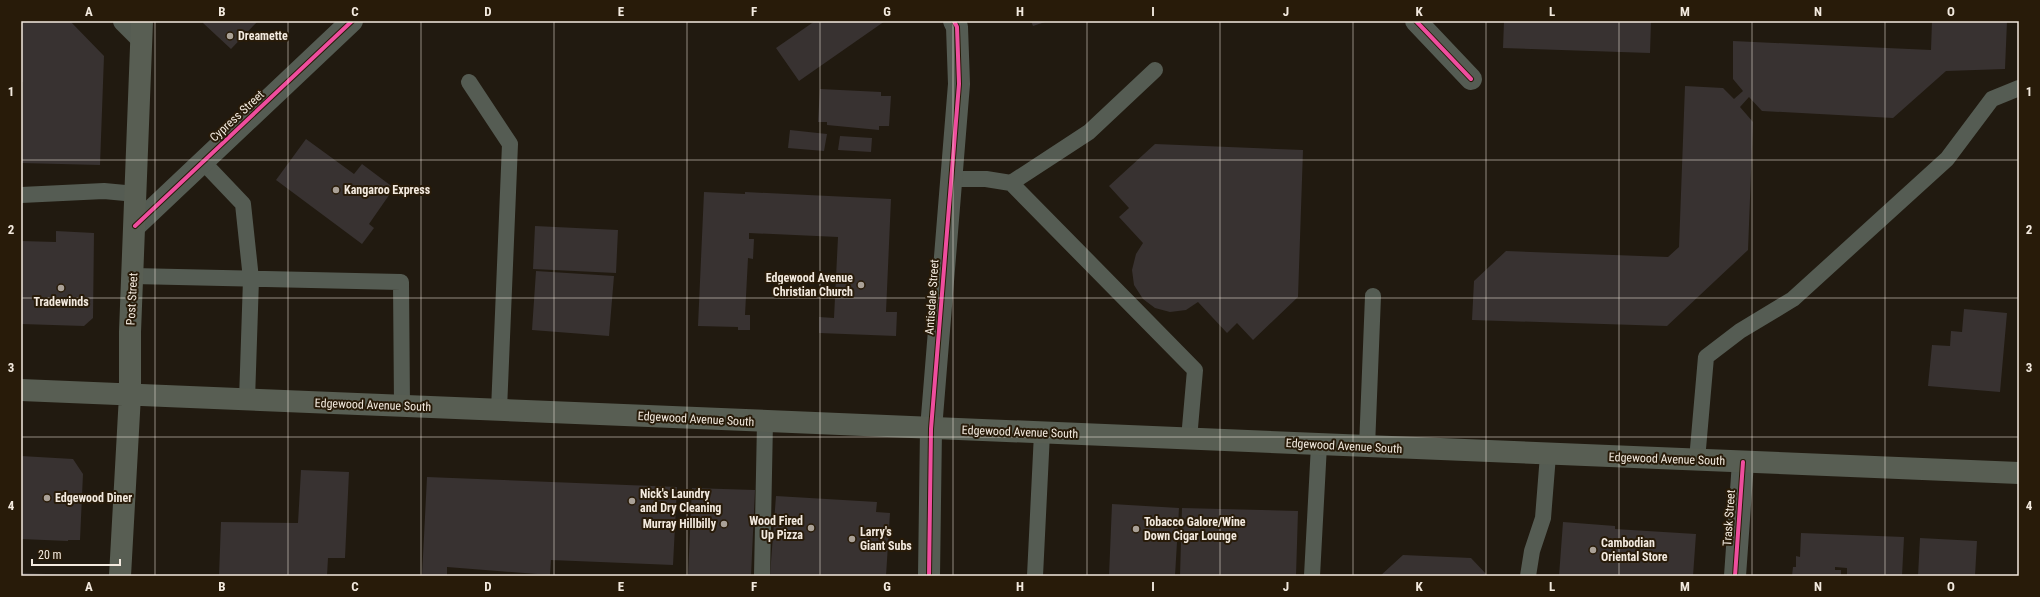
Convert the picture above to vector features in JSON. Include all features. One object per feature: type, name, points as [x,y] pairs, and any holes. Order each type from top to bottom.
[{"type":"main road","name":"Post Street","points":[[120,576],[130,395],[130,332],[142,30]]},
{"type":"main road","name":"Edgewood Avenue South","points":[[21,390],[1548,455],[2019,473]]},
{"type":"street","points":[[124,21],[142,30]]},
{"type":"street","name":"Cypress Street","points":[[135,226],[352,21]]},
{"type":"street","name":"Antisdale Street","points":[[930,576],[931,429],[959,84],[957,28],[954,21]]},
{"type":"street","points":[[1416,21],[1471,79]]},
{"type":"street","name":"Trask Street","points":[[1736,576],[1742,462]]},
{"type":"lane","points":[[1011,183],[1089,132],[1155,70]]},
{"type":"lane","points":[[469,82],[510,144],[499,410]]},
{"type":"lane","points":[[1697,460],[1706,356],[1740,331],[1793,299],[1947,159],[1992,99],[2019,88]]},
{"type":"lane","points":[[203,162],[243,204],[251,279],[247,400]]},
{"type":"lane","points":[[951,179],[986,179],[1011,183],[1195,370],[1188,439]]},
{"type":"lane","points":[[21,195],[104,191],[136,194]]},
{"type":"lane","points":[[132,276],[402,282],[402,406]]},
{"type":"lane","points":[[1367,447],[1373,296]]},
{"type":"lane","points":[[762,576],[765,422]]},
{"type":"lane","points":[[1035,576],[1042,433]]},
{"type":"lane","points":[[1312,576],[1319,445]]},
{"type":"lane","points":[[1528,576],[1532,551],[1543,518],[1548,455]]},
{"type":"building","points":[[21,21],[70,21],[104,56],[100,165],[21,163],[23,82],[21,82]]},
{"type":"building","name":"Dreamette","points":[[204,21],[258,21],[231,49],[203,23]]},
{"type":"building","points":[[815,21],[885,21],[799,81],[776,48]]},
{"type":"building","points":[[1031,21],[1048,21],[1033,26]]},
{"type":"building","points":[[1504,21],[1654,22],[1651,22],[1650,53],[1503,48]]},
{"type":"building","points":[[1932,21],[2007,21],[2005,69],[1946,71],[1893,118],[1762,111],[1749,97],[1740,107],[1753,122],[1748,250],[1667,326],[1472,320],[1474,281],[1506,251],[1668,257],[1679,247],[1685,86],[1723,88],[1734,99],[1743,91],[1733,79],[1733,41],[1931,50]]},
{"type":"building","points":[[820,89],[881,92],[881,96],[891,96],[889,126],[879,126],[879,130],[827,125],[827,122],[818,122]]},
{"type":"building","points":[[790,130],[827,134],[824,151],[788,148]]},
{"type":"building","points":[[840,136],[872,138],[871,152],[838,150]]},
{"type":"building","points":[[306,139],[354,174],[362,164],[394,188],[369,224],[374,228],[362,244],[276,180]]},
{"type":"building","points":[[1155,144],[1303,150],[1298,297],[1253,340],[1237,323],[1227,333],[1198,302],[1186,310],[1170,312],[1155,308],[1143,299],[1134,285],[1132,270],[1136,254],[1143,243],[1119,217],[1129,208],[1109,186]]},
{"type":"building","name":"Edgewood Avenue Christian Church","points":[[704,192],[745,194],[745,192],[891,199],[886,312],[897,312],[896,336],[819,333],[819,317],[834,318],[838,237],[749,233],[749,239],[754,239],[753,259],[748,258],[745,315],[750,315],[750,330],[738,330],[738,327],[698,326]]},
{"type":"building","points":[[535,226],[618,230],[616,273],[533,269]]},
{"type":"building","points":[[56,231],[94,233],[93,318],[84,326],[21,324],[21,241],[56,242]]},
{"type":"building","points":[[536,271],[614,276],[609,336],[532,330]]},
{"type":"building","points":[[1964,309],[2007,313],[2000,392],[1928,386],[1932,345],[1950,346],[1951,331],[1962,332]]},
{"type":"building","points":[[21,456],[73,459],[83,474],[80,540],[68,541],[21,539]]},
{"type":"building","points":[[301,470],[349,472],[345,558],[328,558],[327,576],[219,576],[221,522],[298,523]]},
{"type":"building","points":[[427,477],[677,487],[673,565],[551,560],[550,575],[447,567],[447,576],[422,576]]},
{"type":"building","points":[[692,488],[755,490],[751,576],[688,576]]},
{"type":"building","points":[[776,496],[877,502],[876,512],[890,513],[886,576],[770,575]]},
{"type":"building","points":[[1112,504],[1179,508],[1175,576],[1109,576]]},
{"type":"building","points":[[1182,508],[1298,511],[1296,576],[1180,576]]},
{"type":"building","points":[[1563,522],[1615,526],[1615,529],[1696,534],[1693,576],[1559,576]]},
{"type":"building","points":[[1801,533],[1904,537],[1902,576],[1847,576],[1847,568],[1835,567],[1835,570],[1841,570],[1841,576],[1792,576],[1793,567],[1796,567],[1796,556],[1800,557]]},
{"type":"building","points":[[1920,538],[1977,541],[1975,576],[1918,576]]},
{"type":"building","points":[[1403,555],[1471,558],[1488,576],[1380,576]]},
{"type":"building","points":[[21,573],[71,575],[71,576],[21,576]]},
{"type":"cycle path","points":[[135,226],[352,21]]},
{"type":"cycle path","points":[[929,576],[931,429],[959,84],[957,27],[954,21]]},
{"type":"cycle path","points":[[1416,21],[1471,79]]},
{"type":"cycle path","points":[[1735,576],[1743,462]]},
{"type":"place","name":"Dreamette","points":[[230,36]]},
{"type":"place","name":"Kangaroo Express","points":[[336,190]]},
{"type":"place","name":"Edgewood Avenue Christian Church","points":[[861,285]]},
{"type":"place","name":"Tradewinds","points":[[61,288]]},
{"type":"place","name":"Edgewood Diner","points":[[47,498]]},
{"type":"place","name":"Nick's Laundry and Dry Cleaning","points":[[632,501]]},
{"type":"place","name":"Murray Hillbilly","points":[[724,524]]},
{"type":"place","name":"Wood Fired Up Pizza","points":[[811,528]]},
{"type":"place","name":"Tobacco Galore/Wine Down Cigar Lounge","points":[[1136,529]]},
{"type":"place","name":"Larry's Giant Subs","points":[[852,539]]},
{"type":"place","name":"Cambodian Oriental Store","points":[[1593,550]]}]
